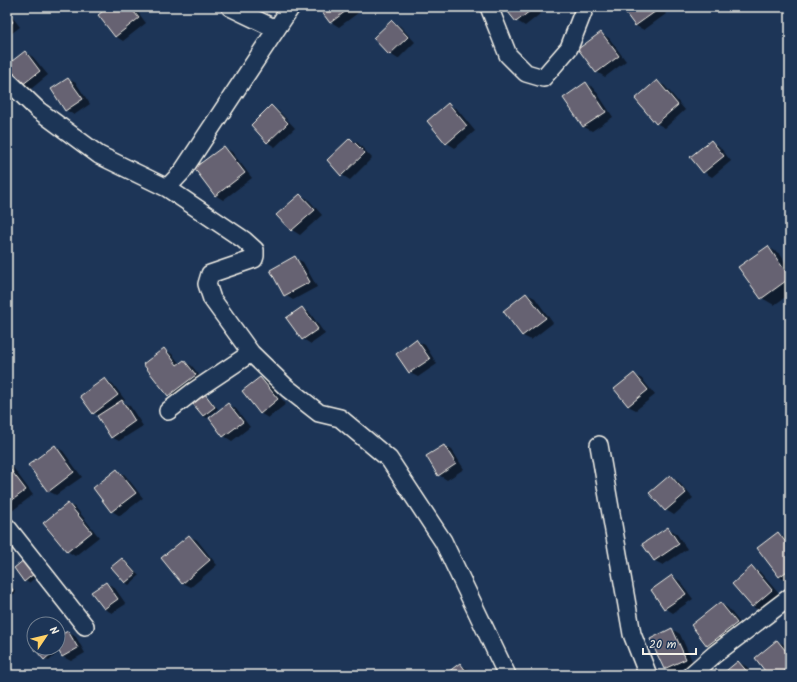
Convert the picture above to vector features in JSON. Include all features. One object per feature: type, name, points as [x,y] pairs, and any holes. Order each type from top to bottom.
[{"type":"street","points":[[230,7],[276,29]]},
{"type":"street","points":[[167,188],[182,172],[291,7]]},
{"type":"street","points":[[489,7],[508,55],[526,73],[543,78],[569,48],[585,7]]},
{"type":"street","points":[[7,80],[38,110],[99,155],[167,188],[244,240],[255,250],[254,259],[210,274],[207,284],[212,299],[251,353],[287,388],[319,413],[340,418],[389,459],[443,541],[507,675]]},
{"type":"street","points":[[168,411],[251,353]]},
{"type":"street","points":[[599,445],[632,634],[648,675]]},
{"type":"street","points":[[7,527],[85,626]]},
{"type":"street","points":[[691,675],[715,654],[790,597]]},
{"type":"building","points":[[108,7],[130,7],[139,18],[115,37],[98,15]]},
{"type":"building","points":[[318,7],[350,7],[350,8],[330,23]]},
{"type":"building","points":[[504,7],[535,7],[516,22]]},
{"type":"building","points":[[621,7],[657,7],[659,9],[635,26]]},
{"type":"building","points":[[7,14],[13,22],[7,27]]},
{"type":"building","points":[[392,20],[408,37],[389,55],[373,38]]},
{"type":"building","points":[[601,32],[619,56],[596,73],[578,49]]},
{"type":"building","points":[[25,51],[40,71],[22,85],[7,65]]},
{"type":"building","points":[[68,78],[83,99],[65,111],[51,89]]},
{"type":"building","points":[[657,80],[678,105],[656,124],[635,99]]},
{"type":"building","points":[[586,82],[606,112],[583,127],[563,98]]},
{"type":"building","points":[[448,103],[467,126],[446,144],[427,121]]},
{"type":"building","points":[[271,105],[288,123],[267,143],[251,125]]},
{"type":"building","points":[[350,138],[365,153],[341,176],[327,160]]},
{"type":"building","points":[[711,140],[724,156],[703,173],[690,157]]},
{"type":"building","points":[[224,146],[245,173],[215,196],[194,168]]},
{"type":"building","points":[[300,194],[315,210],[291,231],[276,215]]},
{"type":"building","points":[[768,246],[790,278],[761,299],[738,267]]},
{"type":"building","points":[[295,256],[310,282],[284,296],[270,270]]},
{"type":"building","points":[[526,293],[546,318],[522,336],[503,311]]},
{"type":"building","points":[[302,307],[318,329],[302,340],[286,318]]},
{"type":"building","points":[[416,339],[430,359],[409,373],[396,354]]},
{"type":"building","points":[[164,348],[177,365],[184,360],[196,375],[168,396],[143,364]]},
{"type":"building","points":[[634,373],[648,390],[628,406],[614,389]]},
{"type":"building","points":[[260,377],[278,399],[260,414],[242,391]]},
{"type":"building","points":[[105,378],[118,395],[93,414],[80,396]]},
{"type":"building","points":[[205,394],[215,407],[203,416],[193,404]]},
{"type":"building","points":[[122,400],[135,421],[111,438],[97,416]]},
{"type":"building","points":[[228,403],[243,422],[223,437],[209,418]]},
{"type":"building","points":[[55,445],[74,472],[48,492],[28,465]]},
{"type":"building","points":[[444,445],[456,464],[438,476],[426,456]]},
{"type":"building","points":[[7,465],[26,490],[7,504]]},
{"type":"building","points":[[117,469],[136,493],[111,512],[93,488]]},
{"type":"building","points":[[670,475],[686,493],[665,511],[649,493]]},
{"type":"building","points":[[68,503],[92,532],[67,552],[43,523]]},
{"type":"building","points":[[668,527],[679,544],[654,561],[642,544]]},
{"type":"building","points":[[778,532],[790,548],[790,569],[779,577],[757,548]]},
{"type":"building","points":[[189,535],[210,560],[182,584],[161,558]]},
{"type":"building","points":[[122,558],[136,574],[125,583],[111,567]]},
{"type":"building","points":[[25,559],[35,573],[24,582],[14,568]]},
{"type":"building","points":[[752,566],[772,590],[752,607],[732,584]]},
{"type":"building","points":[[672,575],[686,594],[664,609],[651,590]]},
{"type":"building","points":[[7,582],[13,590],[7,595]]},
{"type":"building","points":[[106,582],[118,599],[104,609],[91,592]]},
{"type":"building","points":[[720,602],[737,623],[707,646],[691,625]]},
{"type":"building","points":[[672,628],[686,659],[664,669],[650,639]]},
{"type":"building","points":[[68,631],[78,648],[66,655],[66,632]]},
{"type":"building","points":[[777,640],[790,656],[790,667],[779,675],[768,675],[755,658]]},
{"type":"building","points":[[41,656],[48,656],[44,660]]},
{"type":"building","points":[[738,661],[750,675],[721,675]]},
{"type":"building","points":[[460,663],[469,675],[444,675]]}]
